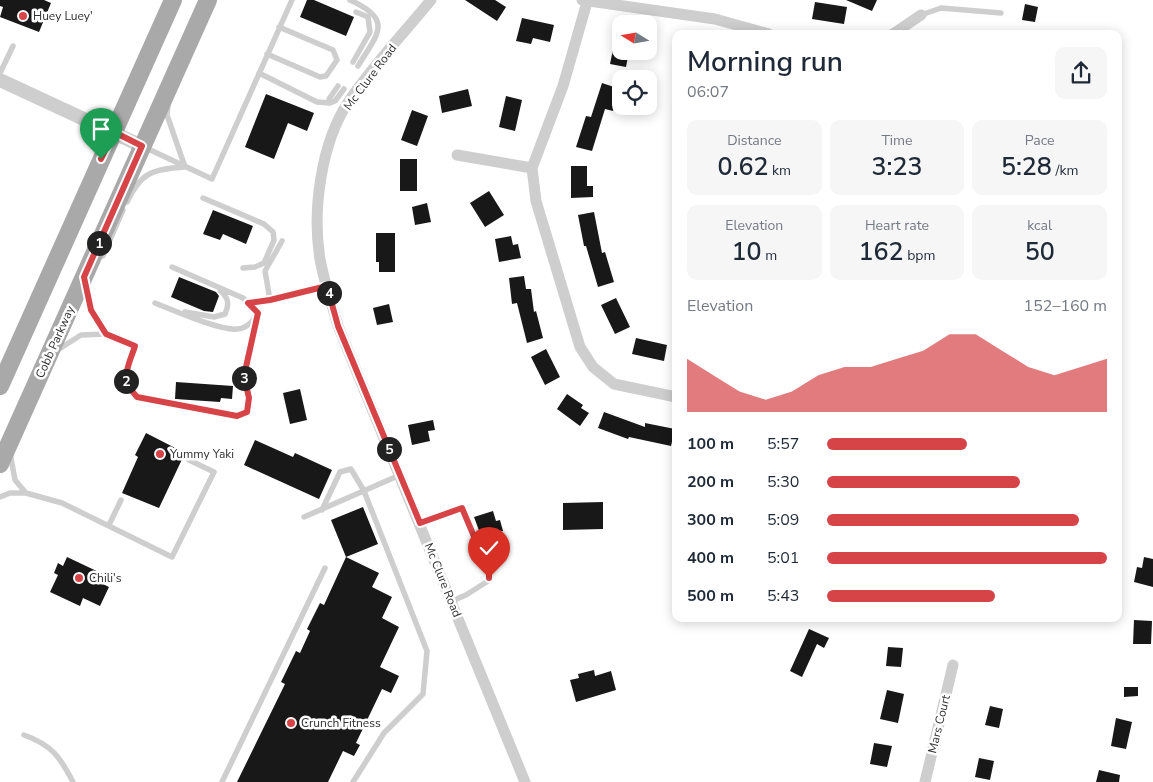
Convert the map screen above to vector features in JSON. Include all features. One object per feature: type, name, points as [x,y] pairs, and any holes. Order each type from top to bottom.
[{"type":"main road","points":[[0,386],[173,0]]},
{"type":"main road","name":"Cobb Parkway","points":[[0,464],[208,0]]},
{"type":"street","name":"Mc Clure Road","points":[[431,0],[348,102],[333,134],[322,171],[316,210],[320,259],[338,326],[525,782]]},
{"type":"street","points":[[672,396],[614,384],[593,367],[580,348],[536,201],[532,168],[563,86],[584,1],[715,19],[755,30]]},
{"type":"street","points":[[899,30],[921,15]]},
{"type":"street","points":[[0,80],[142,146]]},
{"type":"street","points":[[457,156],[532,168]]},
{"type":"street","name":"Mars Court","points":[[925,782],[954,665]]},
{"type":"lane","points":[[142,146],[212,179],[292,0]]},
{"type":"lane","points":[[350,0],[374,13],[378,22],[376,36],[356,64],[370,32],[368,17],[356,12]]},
{"type":"lane","points":[[921,15],[941,8],[1001,13]]},
{"type":"lane","points":[[267,54],[320,77],[326,76],[337,60],[333,50],[279,27]]},
{"type":"lane","points":[[0,74],[13,46]]},
{"type":"lane","points":[[259,73],[317,102],[330,103],[335,101],[344,89]]},
{"type":"lane","points":[[171,83],[167,115],[185,167]]},
{"type":"lane","points":[[330,103],[329,99],[338,86]]},
{"type":"lane","points":[[94,256],[104,256],[135,185],[149,173],[185,167]]},
{"type":"lane","points":[[203,198],[264,224],[274,232],[272,247],[264,263],[255,267],[243,268]]},
{"type":"lane","points":[[270,300],[265,271],[282,241]]},
{"type":"lane","points":[[172,267],[243,298],[258,313]]},
{"type":"lane","points":[[84,277],[91,310],[106,334]]},
{"type":"lane","points":[[248,303],[270,300],[327,286]]},
{"type":"lane","points":[[178,312],[214,317],[225,314],[229,305],[227,297],[217,287]]},
{"type":"lane","points":[[155,303],[208,323],[238,329],[251,323],[258,313]]},
{"type":"lane","points":[[48,356],[81,335],[106,334],[135,346],[126,376],[127,386],[137,397],[237,416],[247,412],[249,406],[244,376],[258,313]]},
{"type":"lane","points":[[8,445],[15,480],[26,493]]},
{"type":"lane","points":[[0,497],[10,493],[26,493],[62,502],[172,557],[214,472],[190,460]]},
{"type":"lane","points":[[322,510],[340,472],[351,469],[364,491],[427,651],[423,694],[384,733],[353,782]]},
{"type":"lane","points":[[304,517],[400,476]]},
{"type":"lane","points":[[109,525],[121,500]]},
{"type":"lane","points":[[420,523],[462,508],[487,566],[489,572],[488,581],[466,595],[452,601]]},
{"type":"lane","points":[[222,782],[325,568]]},
{"type":"lane","points":[[24,735],[40,741],[52,749],[73,782]]},
{"type":"building","name":"Huey Luey'","points":[[0,0],[44,0],[51,3],[39,32],[0,17],[3,7],[0,6]]},
{"type":"building","points":[[307,0],[314,0],[354,17],[346,36],[300,17]]},
{"type":"building","points":[[465,0],[495,0],[506,7],[497,21]]},
{"type":"building","points":[[846,0],[877,0],[872,11]]},
{"type":"building","points":[[815,2],[847,7],[844,24],[812,19]]},
{"type":"building","points":[[1025,4],[1038,7],[1035,22],[1022,20]]},
{"type":"building","points":[[522,18],[554,25],[550,42],[533,38],[531,44],[516,41]]},
{"type":"building","points":[[612,54],[612,60],[627,60],[626,67],[610,64]]},
{"type":"building","points":[[602,83],[612,86],[612,111],[605,109],[592,151],[576,147],[586,116],[591,117]]},
{"type":"building","points":[[468,89],[472,106],[442,113],[439,96]]},
{"type":"building","points":[[266,94],[314,113],[307,131],[288,123],[274,159],[245,147]]},
{"type":"building","points":[[506,96],[522,100],[515,131],[499,127]]},
{"type":"building","points":[[412,110],[428,116],[417,146],[401,140]]},
{"type":"building","points":[[400,159],[417,159],[417,191],[400,191]]},
{"type":"building","points":[[571,166],[587,166],[587,186],[593,186],[593,197],[571,198]]},
{"type":"building","points":[[489,191],[504,215],[485,227],[470,203]]},
{"type":"building","points":[[427,203],[431,222],[415,225],[412,207]]},
{"type":"building","points":[[213,210],[253,226],[246,244],[223,234],[220,240],[203,234]]},
{"type":"building","points":[[594,212],[602,253],[605,252],[614,282],[598,287],[586,246],[584,246],[578,215]]},
{"type":"building","points":[[376,233],[395,233],[395,272],[379,272],[379,262],[376,262]]},
{"type":"building","points":[[511,236],[513,245],[518,244],[521,258],[499,262],[495,239]]},
{"type":"building","points":[[524,276],[526,289],[531,289],[534,312],[536,311],[543,338],[527,343],[517,303],[512,304],[509,278]]},
{"type":"building","points":[[179,277],[216,292],[219,296],[213,312],[204,311],[171,297]]},
{"type":"building","points":[[616,298],[630,327],[615,334],[601,305]]},
{"type":"building","points":[[389,304],[393,322],[377,325],[373,308]]},
{"type":"building","points":[[636,338],[667,345],[664,361],[632,354]]},
{"type":"building","points":[[546,349],[560,377],[545,385],[531,357]]},
{"type":"building","points":[[176,382],[233,386],[232,399],[221,398],[220,402],[175,399]]},
{"type":"building","points":[[300,389],[307,420],[290,424],[283,393]]},
{"type":"building","points":[[567,394],[583,405],[581,408],[589,413],[580,426],[557,409]]},
{"type":"building","points":[[604,412],[645,427],[645,423],[672,428],[672,442],[671,446],[629,437],[628,439],[598,428]]},
{"type":"building","points":[[433,420],[435,430],[428,431],[430,441],[412,445],[408,425]]},
{"type":"building","points":[[146,433],[185,453],[159,508],[122,493],[138,457],[135,455]]},
{"type":"building","points":[[255,440],[293,457],[295,453],[332,470],[319,499],[244,465]]},
{"type":"building","points":[[603,502],[603,529],[563,530],[563,503]]},
{"type":"building","points":[[363,507],[378,544],[346,557],[331,520]]},
{"type":"building","points":[[493,511],[496,521],[500,520],[503,531],[499,532],[507,558],[491,563],[474,517]]},
{"type":"building","name":"Chili's","points":[[67,557],[103,574],[99,582],[109,587],[100,606],[83,598],[80,606],[50,592],[58,575],[54,573],[58,563],[63,566]]},
{"type":"building","points":[[346,557],[379,573],[372,587],[392,597],[382,618],[399,627],[380,667],[399,676],[391,693],[382,689],[356,743],[360,745],[354,756],[343,751],[328,782],[237,782],[285,684],[281,682],[296,651],[300,653],[310,631],[307,629],[320,603],[324,605]]},
{"type":"building","points":[[1144,557],[1153,559],[1153,587],[1134,582],[1137,567],[1142,568]]},
{"type":"building","points":[[1134,620],[1152,621],[1151,644],[1133,644]]},
{"type":"building","points":[[809,629],[829,638],[824,648],[817,644],[802,677],[790,671]]},
{"type":"building","points":[[888,647],[903,648],[901,667],[886,666]]},
{"type":"building","points":[[594,670],[595,676],[611,671],[616,690],[576,702],[570,680],[579,678],[578,674]]},
{"type":"building","points":[[1124,687],[1138,687],[1138,696],[1124,697]]},
{"type":"building","points":[[887,690],[904,694],[898,723],[880,719]]},
{"type":"building","points":[[990,706],[1003,709],[999,728],[985,725]]},
{"type":"building","points":[[1116,718],[1132,722],[1126,749],[1111,746]]},
{"type":"building","points":[[874,743],[892,746],[887,767],[870,764]]},
{"type":"building","points":[[979,758],[994,761],[990,780],[975,777]]},
{"type":"building","points":[[1099,770],[1120,775],[1119,782],[1096,782]]},
{"type":"place","name":"Huey Luey'","points":[[23,16]]},
{"type":"place","name":"Yummy Yaki","points":[[160,454]]},
{"type":"place","name":"Chili's","points":[[79,578]]},
{"type":"place","name":"Crunch Fitness","points":[[291,723]]},
{"type":"route","points":[[101,159],[114,132],[142,146],[84,277],[91,310],[106,334],[135,346],[126,376],[127,386],[137,397],[237,416],[247,412],[249,398],[244,376],[258,313],[248,303],[270,300],[327,286],[338,326],[420,523],[462,508],[481,556],[487,566],[489,578]]}]
